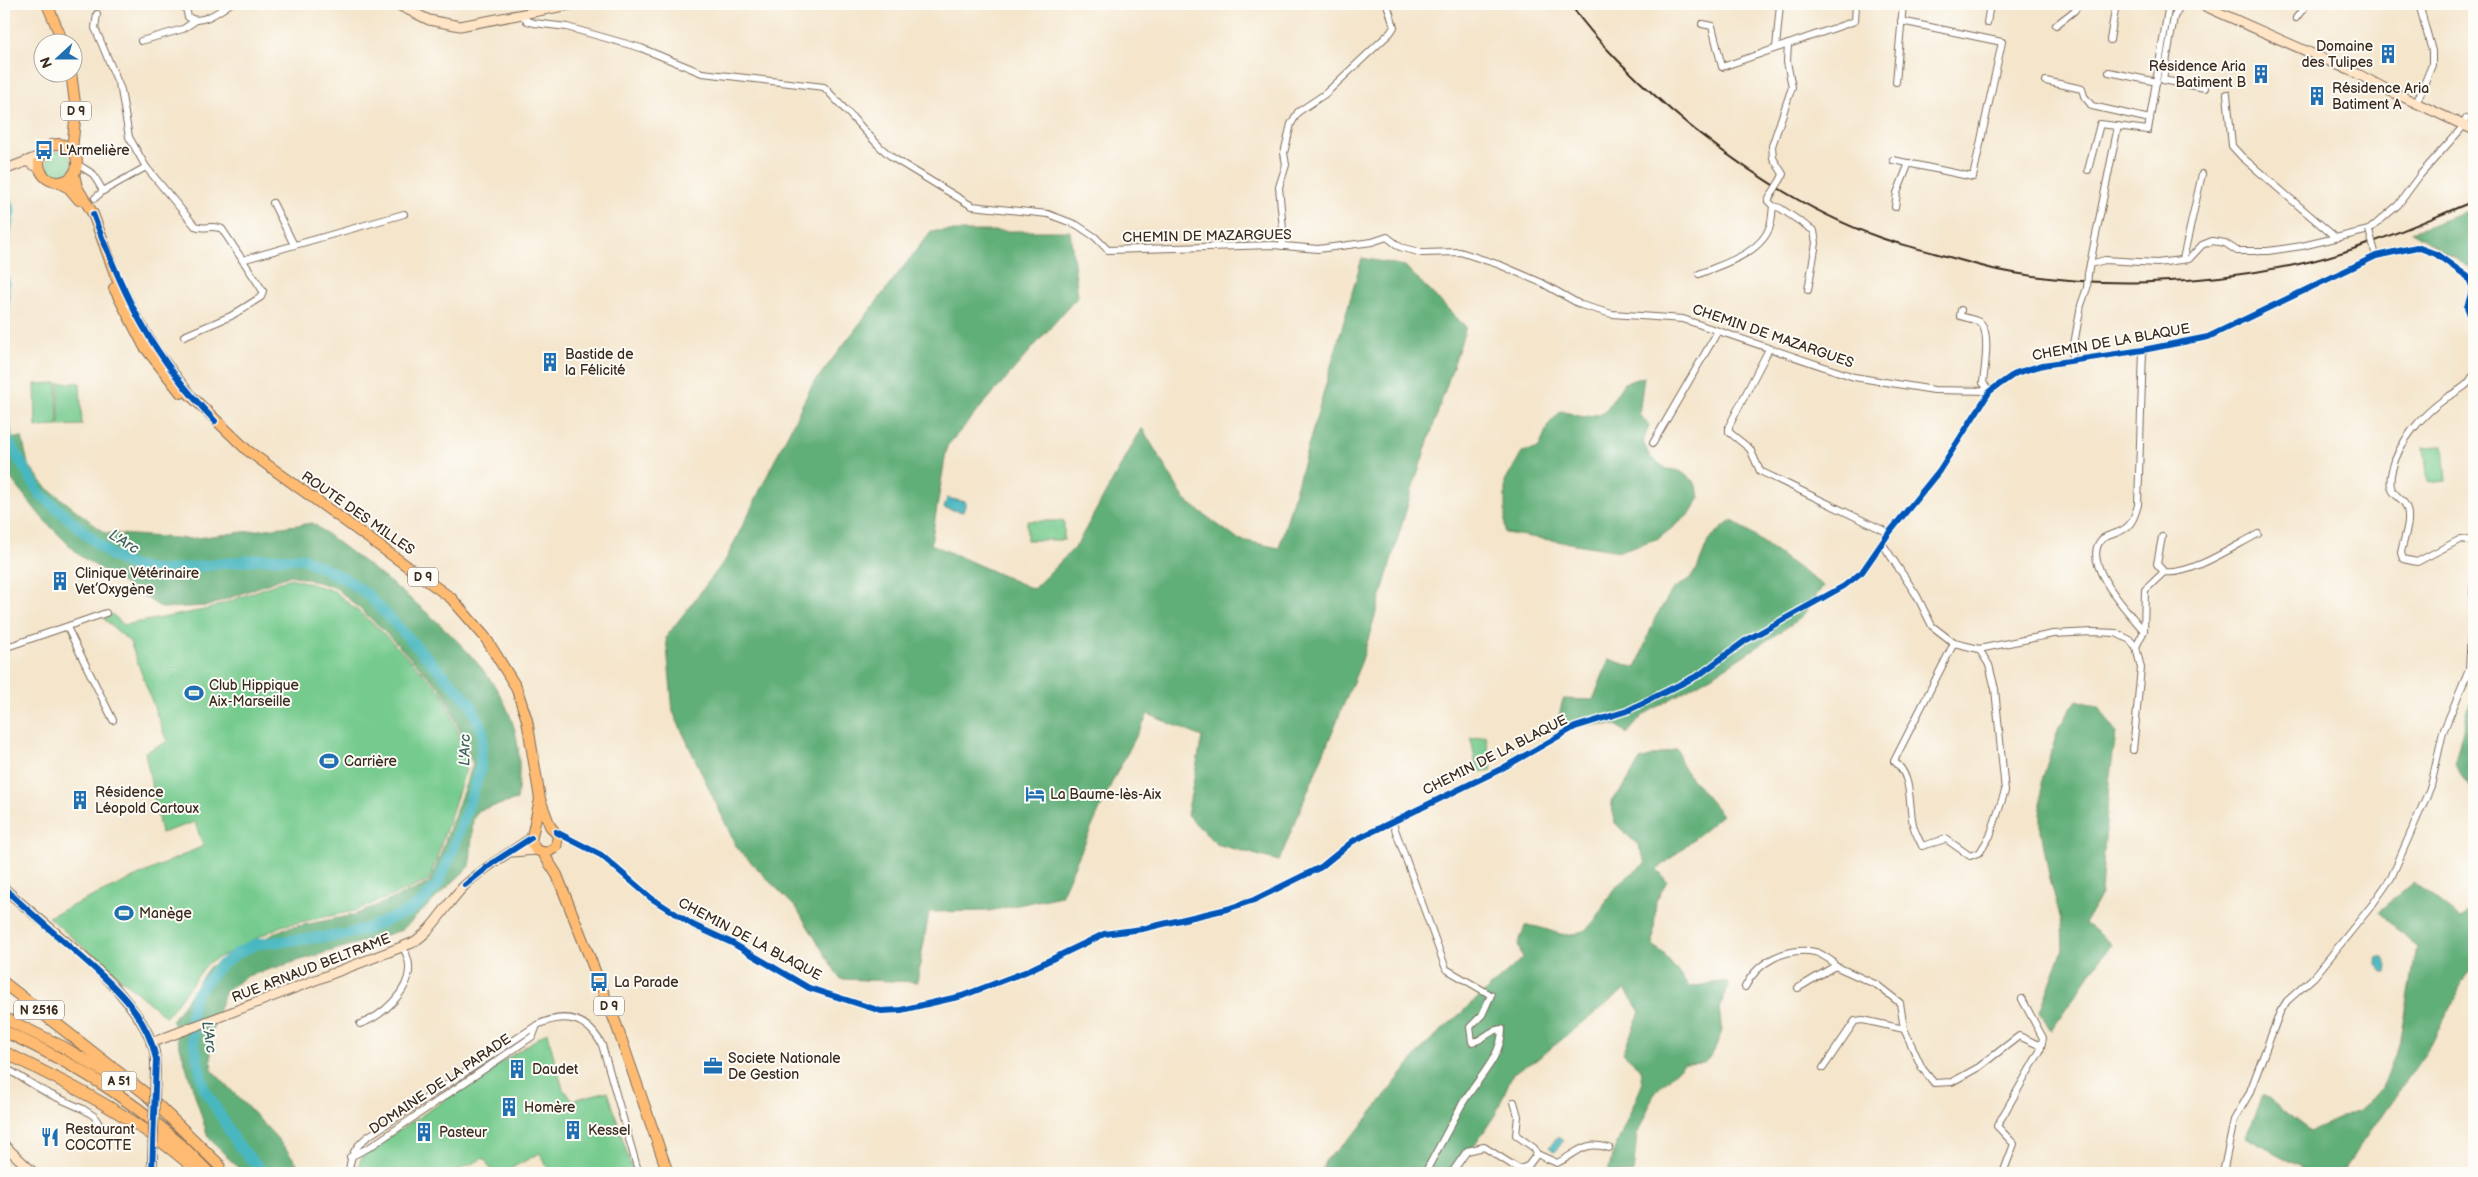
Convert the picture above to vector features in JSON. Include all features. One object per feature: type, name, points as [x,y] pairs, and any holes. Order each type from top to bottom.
[{"type":"highway","name":"N 2516","points":[[4,983],[146,1094],[223,1169]]},
{"type":"highway","name":"A 51","points":[[4,1018],[64,1046],[103,1070],[164,1115],[223,1169]]},
{"type":"highway","name":"A 51","points":[[4,1032],[75,1066],[107,1086],[167,1133],[209,1173]]},
{"type":"highway","points":[[4,1052],[79,1090],[138,1124],[160,1138],[199,1173]]},
{"type":"main road","points":[[41,4],[48,11],[58,32]]},
{"type":"main road","points":[[396,4],[429,20],[447,25],[472,25],[575,4]]},
{"type":"main road","points":[[2200,4],[2468,122],[2474,130]]},
{"type":"main road","points":[[2210,4],[2288,42]]},
{"type":"main road","points":[[48,11],[53,32]]},
{"type":"main road","name":"D 9","points":[[57,144],[63,140],[69,118],[65,82]]},
{"type":"main road","name":"D 9","points":[[72,82],[76,111],[72,150]]},
{"type":"main road","points":[[4,170],[40,156],[50,145],[57,144],[72,150],[77,169],[68,180],[60,183],[46,180],[38,168],[24,163]]},
{"type":"main road","points":[[38,168],[40,156]]},
{"type":"main road","name":"ROUTE DES MILLES","points":[[77,169],[77,187],[93,214],[116,277],[134,313],[176,378],[215,421],[247,450],[451,598],[486,637],[516,687],[527,720],[540,800]]},
{"type":"main road","name":"ROUTE DES MILLES","points":[[60,183],[69,188],[83,205],[114,288],[144,346],[163,373],[189,402],[215,421]]},
{"type":"main road","name":"D 9","points":[[540,800],[553,829]]},
{"type":"main road","name":"D 9","points":[[533,833],[540,800]]},
{"type":"main road","points":[[505,854],[549,852],[556,846],[553,829],[542,825],[533,833],[539,851]]},
{"type":"main road","name":"RUE ARNAUD BELTRAME","points":[[156,1041],[403,947],[423,935],[465,885],[533,833]]},
{"type":"main road","name":"D 9","points":[[556,846],[557,875]]},
{"type":"main road","name":"D 9","points":[[539,851],[557,875],[631,1062],[655,1140],[668,1173]]},
{"type":"main road","points":[[4,888],[119,991],[156,1041],[152,1173]]},
{"type":"main road","name":"D 9","points":[[655,1140],[662,1173]]},
{"type":"main road","points":[[4,1145],[34,1173]]},
{"type":"street","points":[[185,4],[188,17],[195,21]]},
{"type":"street","points":[[141,40],[183,29],[230,4]]},
{"type":"street","points":[[1282,246],[1283,230],[1279,187],[1286,165],[1284,153],[1291,124],[1298,112],[1325,94],[1390,33],[1394,27],[1387,4]]},
{"type":"street","points":[[1776,48],[1780,4]]},
{"type":"street","points":[[1702,24],[1712,26],[1722,67],[1855,21],[1856,4]]},
{"type":"street","points":[[1896,82],[1903,4]]},
{"type":"street","points":[[1986,23],[1990,4]]},
{"type":"street","points":[[2056,25],[2074,11],[2078,4]]},
{"type":"street","points":[[2110,40],[2116,4]]},
{"type":"street","points":[[2088,170],[2100,124],[2148,130],[2169,4]]},
{"type":"street","points":[[2181,4],[2174,17],[2164,80],[2205,88]]},
{"type":"street","points":[[2296,18],[2308,4]]},
{"type":"street","points":[[2418,101],[2432,65],[2432,51],[2419,4]]},
{"type":"street","points":[[97,14],[94,28],[121,90],[129,137],[146,168],[195,226],[200,228],[216,226],[222,229],[263,291],[261,296],[231,316],[184,336]]},
{"type":"street","name":"CHEMIN DE MAZARGUES","points":[[522,15],[527,22],[568,27],[640,48],[702,73],[824,87],[880,147],[893,158],[972,206],[1048,214],[1077,225],[1108,250],[1282,246],[1318,250],[1372,242],[1388,237],[1400,246],[1422,253],[1460,252],[1500,265],[1542,282],[1581,304],[1612,314],[1683,319],[1854,377],[1934,390],[1990,390]]},
{"type":"street","points":[[1893,160],[1973,177],[2002,42],[1901,21]]},
{"type":"street","points":[[1788,44],[1787,62],[1792,87],[1772,146],[1773,158],[1784,174],[1768,200],[1773,206],[1780,208],[1814,231],[1816,243],[1808,290]]},
{"type":"street","points":[[2109,72],[2157,82]]},
{"type":"street","points":[[2046,81],[2082,89],[2084,96],[2092,106],[2150,119]]},
{"type":"street","points":[[2227,94],[2232,146],[2242,157],[2335,237]]},
{"type":"street","points":[[2090,264],[2105,260],[2157,263],[2189,259],[2202,245],[2212,241],[2225,243],[2237,251],[2268,251],[2302,246],[2369,230],[2398,205],[2468,122]]},
{"type":"street","points":[[2071,361],[2080,304],[2087,288],[2088,274],[2118,126]]},
{"type":"street","points":[[1894,207],[1897,193],[1909,163]]},
{"type":"street","points":[[95,198],[103,191],[146,168]]},
{"type":"street","points":[[77,169],[93,174],[103,191]]},
{"type":"street","points":[[2183,259],[2202,174]]},
{"type":"street","points":[[274,203],[294,245]]},
{"type":"street","points":[[1699,274],[1748,252],[1763,238],[1769,227],[1773,206]]},
{"type":"street","points":[[242,260],[404,214]]},
{"type":"street","points":[[2369,230],[2376,256]]},
{"type":"street","name":"CHEMIN DE LA BLAQUE","points":[[553,829],[572,842],[601,855],[651,898],[693,926],[732,943],[810,988],[881,1011],[901,1010],[962,996],[1025,972],[1104,934],[1142,929],[1227,910],[1254,900],[1321,867],[1353,841],[1501,769],[1575,728],[1627,711],[1699,674],[1745,641],[1844,586],[1862,572],[1889,533],[1939,472],[1990,390],[2016,373],[2071,361],[2143,350],[2208,337],[2376,256],[2417,247],[2436,254],[2453,264],[2468,277],[2472,288],[2468,307],[2474,325]]},
{"type":"street","points":[[1961,310],[1960,316],[1979,322],[1984,327],[1986,354],[1983,384],[1990,390]]},
{"type":"street","points":[[1653,443],[1718,331]]},
{"type":"street","points":[[1769,349],[1729,426],[1730,432],[1750,449],[1760,471],[1889,533]]},
{"type":"street","points":[[2143,350],[2138,505],[2133,523],[2126,530],[2106,536],[2096,550],[2101,573],[2108,587],[2144,631]]},
{"type":"street","points":[[2474,374],[2467,385],[2431,409],[2400,446],[2389,485],[2396,497],[2407,506],[2409,517],[2401,553],[2404,559],[2417,562],[2461,538],[2473,541],[2474,544]]},
{"type":"street","points":[[2162,537],[2157,564],[2164,572],[2173,574],[2186,570],[2258,534]]},
{"type":"street","points":[[1882,543],[1917,596],[1932,626],[1954,643],[1978,649],[2002,646],[2053,634],[2093,632],[2116,633],[2130,640],[2136,648],[2141,668],[2133,750]]},
{"type":"street","points":[[2136,648],[2144,631],[2145,590],[2164,572]]},
{"type":"street","points":[[2223,1173],[2234,1120],[2250,1094],[2280,1012],[2287,1001],[2314,978],[2391,878],[2431,786],[2443,732],[2469,670],[2474,580]]},
{"type":"street","points":[[4,648],[106,614]]},
{"type":"street","points":[[67,627],[113,720]]},
{"type":"street","points":[[1954,643],[1894,761],[1903,768],[1908,786],[1913,826],[1922,846],[1946,839],[1970,856],[1980,852],[1990,836],[2005,791],[1995,689],[1989,664],[1978,649]]},
{"type":"street","points":[[1392,821],[1446,969],[1491,995],[1482,1015],[1470,1027],[1472,1042],[1481,1041],[1495,1029],[1502,1029],[1502,1041],[1486,1070],[1462,1103],[1425,1173]]},
{"type":"street","points":[[556,846],[572,842]]},
{"type":"street","points":[[360,1024],[373,1020],[384,1012],[399,993],[409,972],[410,965],[403,947]]},
{"type":"street","points":[[1745,987],[1749,979],[1769,959],[1794,952],[1816,952],[1833,962],[1834,967],[1877,986],[1900,1003],[1904,1029],[1922,1068],[1934,1083],[1952,1082],[1979,1067],[2020,1036],[2041,1046]]},
{"type":"street","points":[[1798,988],[1834,967]]},
{"type":"street","points":[[2003,1173],[2014,1144],[1997,1126],[2041,1046],[2043,1038],[2022,999]]},
{"type":"street","name":"DOMAINE DE LA PARADE","points":[[349,1173],[350,1157],[354,1149],[367,1137],[537,1025],[562,1016],[574,1019],[596,1034],[602,1045],[637,1167]]},
{"type":"street","points":[[1823,1068],[1855,1021],[1863,1020],[1904,1029]]},
{"type":"street","points":[[4,1067],[47,1093],[83,1109],[94,1116],[99,1124]]},
{"type":"street","points":[[1514,1102],[1518,1116],[1516,1135],[1534,1148],[1537,1154],[1558,1163],[1572,1156],[1582,1146],[1597,1144],[1608,1148]]},
{"type":"street","points":[[1446,1173],[1453,1171],[1467,1151],[1484,1147],[1518,1168],[1528,1166],[1537,1154]]},
{"type":"green space","points":[[59,151],[68,155],[72,164],[68,173],[59,177],[50,173],[46,164],[50,155]]},
{"type":"green space","points":[[2474,209],[2474,270],[2412,232]]},
{"type":"green space","points":[[931,231],[1070,231],[1078,296],[947,446],[931,544],[1033,589],[1076,546],[1142,428],[1185,500],[1237,539],[1279,548],[1362,258],[1405,266],[1466,327],[1412,490],[1362,660],[1279,861],[1216,844],[1187,815],[1202,737],[1148,714],[1113,780],[1061,896],[989,911],[929,912],[917,982],[840,979],[797,909],[737,848],[673,712],[666,637],[726,559],[811,387]]},
{"type":"green space","points":[[1644,377],[1639,414],[1649,425],[1643,442],[1650,457],[1667,469],[1680,471],[1694,481],[1700,497],[1691,513],[1659,538],[1620,551],[1505,533],[1505,482],[1522,452],[1539,448],[1548,425],[1561,411],[1584,417],[1604,413],[1624,383]]},
{"type":"green space","points":[[57,383],[58,426],[36,427],[35,384]]},
{"type":"green space","points":[[59,383],[80,383],[82,425],[59,426]]},
{"type":"green space","points":[[22,437],[28,464],[45,486],[105,533],[189,539],[313,523],[397,588],[454,638],[479,665],[499,693],[512,721],[517,740],[519,760],[517,800],[479,810],[473,819],[470,866],[402,930],[247,976],[225,991],[210,1038],[212,1070],[277,1138],[305,1173],[243,1173],[208,1137],[172,1021],[209,967],[283,929],[354,915],[430,883],[473,764],[444,692],[378,625],[335,587],[291,575],[208,606],[162,608],[80,556],[43,519],[4,470],[4,440]]},
{"type":"green space","points":[[2443,446],[2446,481],[2428,483],[2424,447]]},
{"type":"green space","points":[[1732,520],[1823,586],[1801,618],[1723,669],[1643,715],[1627,734],[1617,725],[1557,724],[1563,699],[1593,700],[1609,659],[1636,668],[1655,618],[1673,589],[1689,579],[1697,569],[1709,539]]},
{"type":"green space","points":[[1027,521],[1064,521],[1064,540],[1027,540]]},
{"type":"green space","points":[[291,578],[334,591],[377,627],[442,692],[469,760],[429,881],[354,911],[281,926],[208,963],[166,1017],[48,917],[203,846],[195,822],[161,833],[145,752],[167,742],[130,642],[104,619],[112,614],[124,625],[209,609]]},
{"type":"green space","points":[[2474,686],[2474,791],[2454,765]]},
{"type":"green space","points":[[2077,700],[2099,707],[2116,733],[2109,783],[2101,894],[2085,923],[2111,944],[2051,1031],[2040,1011],[2063,949],[2062,924],[2049,875],[2041,830],[2041,783],[2059,727]]},
{"type":"green space","points":[[1486,736],[1492,770],[1477,772],[1471,738]]},
{"type":"green space","points":[[1677,749],[1683,768],[1722,815],[1657,870],[1667,881],[1656,901],[1653,945],[1663,953],[1689,987],[1727,981],[1729,987],[1719,1008],[1722,1031],[1713,1053],[1704,1063],[1684,1064],[1655,1092],[1637,1135],[1633,1173],[1608,1173],[1612,1155],[1642,1085],[1640,1068],[1623,1053],[1640,1012],[1625,989],[1535,1061],[1513,1073],[1495,1115],[1456,1173],[1320,1173],[1325,1161],[1358,1130],[1424,1046],[1523,958],[1518,945],[1525,926],[1538,927],[1564,935],[1577,934],[1584,931],[1594,921],[1616,886],[1646,863],[1638,845],[1615,823],[1611,800],[1622,790],[1640,760]]},
{"type":"green space","points":[[2413,882],[2461,919],[2474,906],[2474,967],[2465,977],[2431,1045],[2342,1173],[2298,1173],[2301,1167],[2245,1137],[2263,1095],[2310,1131],[2358,1110],[2382,1089],[2401,1039],[2417,948],[2379,912]]},
{"type":"green space","points":[[547,1032],[563,1089],[573,1100],[608,1091],[633,1173],[550,1173],[540,1153],[502,1173],[493,1173],[484,1158],[452,1173],[357,1173],[360,1161],[365,1153]]},
{"type":"water","points":[[947,498],[966,502],[963,512],[944,508]]},
{"type":"water","points":[[2378,957],[2384,958],[2388,966],[2387,972],[2383,972],[2377,965],[2376,959]]},
{"type":"water","points":[[1558,1137],[1563,1141],[1555,1152],[1549,1147]]},
{"type":"waterway","name":"L'Arc","points":[[4,197],[10,211],[4,241]]},
{"type":"waterway","name":"L'Arc","points":[[4,280],[4,385]]},
{"type":"waterway","name":"L'Arc","points":[[4,418],[8,441],[40,494],[111,555],[134,567],[161,571],[261,559],[302,558],[344,578],[368,595],[470,703],[483,732],[480,772],[452,852],[439,882],[426,898],[409,911],[366,929],[344,935],[256,944],[236,954],[220,966],[195,995],[191,1015],[193,1040],[204,1088],[238,1145],[264,1173]]},
{"type":"railway","points":[[1570,4],[1605,47],[1657,98],[1718,148],[1770,183],[1825,214],[1881,238],[1993,269],[2031,276],[2107,282],[2146,282],[2223,277],[2322,259],[2388,236],[2474,201]]},
{"type":"cycle path","points":[[93,214],[117,273],[142,325],[173,373],[215,421]]},
{"type":"cycle path","points":[[556,832],[601,855],[651,898],[693,925],[732,943],[809,988],[881,1011],[901,1010],[962,996],[1025,972],[1104,934],[1142,929],[1227,909],[1254,900],[1321,867],[1353,841],[1501,769],[1575,727],[1627,711],[1699,675],[1745,641],[1844,586],[1862,572],[1889,533],[1939,471],[1990,391],[2016,373],[2043,365],[2143,350],[2208,337],[2376,256],[2417,247],[2436,254],[2468,277],[2473,288],[2467,307],[2474,325]]},
{"type":"cycle path","points":[[465,885],[494,862],[531,838]]},
{"type":"cycle path","points":[[4,888],[110,983],[134,1010],[143,1025],[151,1041],[156,1059],[152,1173]]},
{"type":"place","name":"Domaine des Tulipes","points":[[2388,54]]},
{"type":"place","name":"Résidence Aria Batiment B","points":[[2261,74]]},
{"type":"place","name":"Résidence Aria Batiment A","points":[[2317,96]]},
{"type":"place","name":"L'Armelière","points":[[44,150]]},
{"type":"place","name":"Bastide de la Félicité","points":[[550,362]]},
{"type":"place","name":"Clinique Vétérinaire Vet’Oxygène","points":[[60,581]]},
{"type":"place","name":"Club Hippique Aix-Marseille","points":[[194,693]]},
{"type":"place","name":"Carrière","points":[[329,761]]},
{"type":"place","name":"La Baume-lès-Aix","points":[[1035,794]]},
{"type":"place","name":"Résidence Léopold Cartoux","points":[[80,800]]},
{"type":"place","name":"Manège","points":[[124,913]]},
{"type":"place","name":"La Parade","points":[[599,982]]},
{"type":"place","name":"Societe Nationale De Gestion","points":[[713,1066]]},
{"type":"place","name":"Daudet","points":[[517,1069]]},
{"type":"place","name":"Homère","points":[[509,1107]]},
{"type":"place","name":"Kessel","points":[[573,1130]]},
{"type":"place","name":"Pasteur","points":[[424,1132]]},
{"type":"place","name":"Restaurant COCOTTE","points":[[50,1137]]}]
